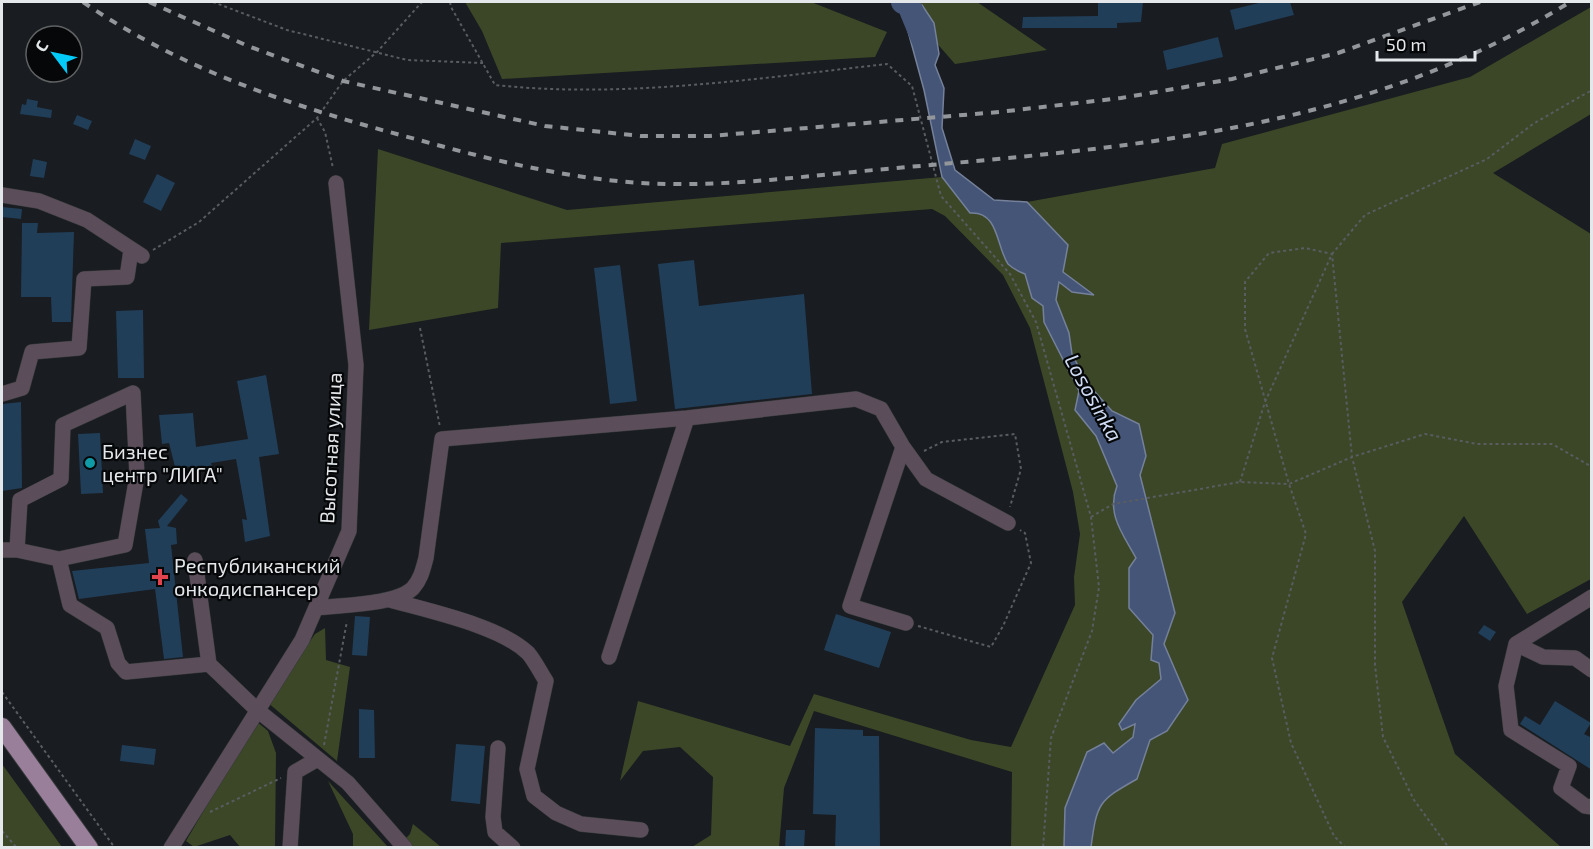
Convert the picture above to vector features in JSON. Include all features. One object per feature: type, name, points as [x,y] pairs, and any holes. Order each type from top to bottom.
[{"type":"main road","points":[[2,727],[89,848]]},
{"type":"lane","name":"Высотная улица","points":[[177,845],[186,823],[256,709],[302,640],[349,531],[356,365],[336,183]]},
{"type":"lane","points":[[2,195],[39,201],[87,220],[137,253],[127,277],[84,279],[79,348],[32,352],[22,388],[2,394]]},
{"type":"lane","points":[[133,393],[137,476],[125,545],[59,559],[9,550],[20,500],[61,479],[63,425],[133,393]]},
{"type":"lane","points":[[390,600],[411,589],[422,575],[442,439],[687,418],[856,399],[881,409],[906,453],[926,479],[1008,523]]},
{"type":"lane","points":[[609,657],[687,418]]},
{"type":"lane","points":[[906,453],[850,606],[906,623]]},
{"type":"lane","points":[[59,559],[70,605],[107,628],[118,663],[126,672],[209,664]]},
{"type":"lane","points":[[195,560],[209,664],[256,709],[316,760],[348,783],[405,848]]},
{"type":"lane","points":[[1592,597],[1516,644],[1506,686],[1511,730],[1569,766],[1561,788],[1585,806],[1592,807]]},
{"type":"lane","points":[[317,608],[390,600],[450,617],[512,640],[530,655],[546,681],[527,769],[534,796],[556,813],[581,824],[641,830]]},
{"type":"lane","points":[[1516,644],[1543,657],[1575,658],[1592,670]]},
{"type":"lane","points":[[498,748],[493,817],[495,832],[513,848]]},
{"type":"lane","points":[[290,848],[295,772],[316,760]]},
{"type":"path","points":[[213,2],[287,30],[406,60],[483,63]]},
{"type":"path","points":[[137,253],[199,222],[316,118],[343,81],[377,52],[422,2]]},
{"type":"path","points":[[450,2],[495,85],[548,91],[729,82],[887,64],[912,86],[941,196],[1010,274],[1036,322],[1091,517],[1099,587],[1092,631],[1051,738],[1043,848]]},
{"type":"path","points":[[1240,482],[1265,402],[1332,254],[1365,214],[1487,159],[1533,124],[1592,90]]},
{"type":"path","points":[[316,118],[325,132],[336,183]]},
{"type":"path","points":[[1332,254],[1305,248],[1269,253],[1245,282],[1245,329],[1288,484],[1306,534],[1272,658],[1291,743],[1334,836],[1347,848]]},
{"type":"path","points":[[1332,254],[1352,457],[1375,551],[1375,665],[1383,737],[1414,800],[1449,848]]},
{"type":"path","points":[[420,328],[442,439]]},
{"type":"path","points":[[1091,517],[1113,504],[1240,482],[1288,484],[1352,457],[1425,434],[1477,444],[1552,444],[1592,467]]},
{"type":"path","points":[[906,453],[942,442],[1015,435],[1021,470],[1009,511],[1008,523],[1025,533],[1030,563],[1003,627],[991,647],[906,623]]},
{"type":"path","points":[[316,760],[323,752],[350,603]]},
{"type":"path","points":[[2,692],[115,848]]},
{"type":"path","points":[[186,823],[295,772]]},
{"type":"path","points":[[2,831],[16,848]]},
{"type":"green space","points":[[465,2],[811,2],[887,32],[875,57],[502,79],[482,31]]},
{"type":"green space","points":[[891,2],[977,2],[1047,50],[955,64],[905,7]]},
{"type":"green space","points":[[1591,7],[1591,114],[1493,173],[1591,234],[1591,579],[1527,614],[1464,516],[1402,602],[1455,754],[1561,847],[1091,847],[1095,821],[1102,805],[1114,793],[1137,779],[1150,740],[1167,731],[1188,700],[1164,644],[1175,613],[1140,475],[1146,456],[1139,424],[1112,411],[1087,383],[1072,354],[1069,333],[1056,299],[1062,272],[1027,202],[1215,168],[1222,144],[1470,77]]},
{"type":"green space","points":[[378,149],[567,210],[942,177],[970,213],[980,214],[987,218],[996,232],[1004,258],[1014,269],[1025,274],[1032,298],[1043,306],[1044,322],[1080,391],[1075,410],[1096,436],[1117,486],[1113,506],[1115,515],[1136,561],[1129,608],[1153,635],[1151,660],[1159,662],[1161,679],[1136,700],[1133,737],[1113,753],[1065,808],[1064,847],[1011,847],[1012,772],[814,711],[784,788],[779,847],[692,847],[711,835],[713,777],[680,747],[643,751],[620,781],[638,701],[790,746],[814,694],[971,740],[1011,747],[1075,605],[1074,577],[1080,534],[1073,492],[1030,328],[1003,275],[945,216],[932,209],[501,243],[498,308],[369,330]]},
{"type":"green space","points":[[325,628],[326,660],[350,667],[337,761],[267,702],[315,634]]},
{"type":"green space","points":[[256,721],[268,731],[276,753],[275,847],[240,847],[230,835],[194,847],[186,841]]},
{"type":"green space","points":[[2,764],[62,847],[2,847]]},
{"type":"green space","points":[[328,781],[388,847],[353,847],[353,834]]},
{"type":"green space","points":[[413,824],[441,847],[396,848],[410,834]]},
{"type":"water","points":[[922,5],[934,23],[939,54],[935,65],[944,88],[942,128],[955,170],[994,200],[1027,202],[1068,245],[1063,272],[1094,295],[1072,292],[1059,282],[1056,300],[1069,333],[1072,354],[1087,383],[1112,411],[1139,424],[1146,456],[1140,475],[1175,613],[1164,644],[1188,700],[1167,731],[1150,740],[1137,779],[1114,793],[1102,805],[1095,821],[1091,847],[1064,847],[1065,808],[1087,752],[1104,743],[1113,753],[1133,737],[1135,724],[1122,730],[1119,724],[1136,700],[1161,679],[1159,663],[1151,660],[1153,635],[1129,608],[1129,568],[1136,558],[1121,532],[1115,515],[1114,496],[1117,486],[1096,436],[1075,410],[1079,391],[1044,322],[1043,306],[1032,298],[1025,274],[1008,264],[992,224],[979,214],[970,213],[942,177],[924,90],[903,13]]},
{"type":"building","points":[[1098,2],[1143,2],[1141,22],[1117,23],[1117,28],[1022,28],[1023,17],[1098,16]]},
{"type":"building","points":[[1263,2],[1290,2],[1294,15],[1235,30],[1230,10]]},
{"type":"building","points":[[1218,37],[1223,57],[1167,70],[1163,51]]},
{"type":"building","points":[[27,99],[38,101],[37,107],[52,110],[51,118],[20,114],[22,104],[26,105]]},
{"type":"building","points":[[77,115],[92,121],[88,130],[73,124]]},
{"type":"building","points":[[135,139],[151,146],[145,160],[129,154]]},
{"type":"building","points":[[33,159],[47,162],[44,178],[30,176]]},
{"type":"building","points":[[157,174],[175,183],[161,211],[143,202]]},
{"type":"building","points":[[2,207],[22,209],[21,219],[2,217]]},
{"type":"building","points":[[22,223],[38,223],[37,233],[74,232],[71,322],[52,322],[51,297],[21,297]]},
{"type":"building","points":[[694,260],[699,306],[804,294],[812,394],[675,409],[658,264]]},
{"type":"building","points":[[620,265],[637,401],[610,404],[594,268]]},
{"type":"building","points":[[143,310],[144,378],[118,378],[116,311]]},
{"type":"building","points":[[266,375],[279,454],[259,457],[270,536],[245,542],[242,519],[247,520],[236,459],[211,463],[212,466],[175,467],[169,443],[162,444],[159,415],[193,413],[196,447],[248,439],[237,381]]},
{"type":"building","points":[[21,402],[22,488],[2,491],[2,404]]},
{"type":"building","name":"Бизнес центр \"ЛИГА\"","points":[[100,433],[103,493],[81,494],[78,434]]},
{"type":"building","points":[[181,494],[188,500],[167,526],[176,528],[177,544],[171,545],[183,657],[164,659],[155,589],[79,599],[72,571],[149,563],[145,529],[160,528],[158,521]]},
{"type":"building","points":[[836,614],[891,632],[879,668],[824,650]]},
{"type":"building","points":[[355,616],[370,617],[367,656],[352,655]]},
{"type":"building","points":[[1484,625],[1496,632],[1490,641],[1478,633]]},
{"type":"building","points":[[1555,701],[1591,723],[1584,734],[1592,738],[1592,770],[1520,724],[1525,716],[1540,725]]},
{"type":"building","points":[[359,709],[374,710],[375,758],[359,758]]},
{"type":"building","points":[[815,728],[863,730],[863,736],[879,736],[880,848],[835,848],[836,815],[813,814]]},
{"type":"building","points":[[456,744],[485,746],[480,804],[451,801]]},
{"type":"building","points":[[122,745],[156,749],[154,765],[120,761]]},
{"type":"building","points":[[786,830],[805,830],[804,848],[785,848]]},
{"type":"waterway","name":"Lososinka","points":[[903,2],[909,5],[923,39]]},
{"type":"railway","points":[[83,2],[122,27],[203,68],[245,86],[330,115],[529,167],[612,181],[672,184],[769,180],[985,160],[1159,140],[1244,126],[1328,106],[1411,79],[1491,45],[1570,2]]},
{"type":"railway","points":[[149,2],[248,46],[343,81],[545,126],[641,136],[710,136],[999,112],[1121,98],[1232,79],[1338,53],[1480,2]]},
{"type":"place","name":"Бизнес центр \"ЛИГА\"","points":[[90,463]]},
{"type":"place","name":"Республиканский онкодиспансер","points":[[160,577]]}]
